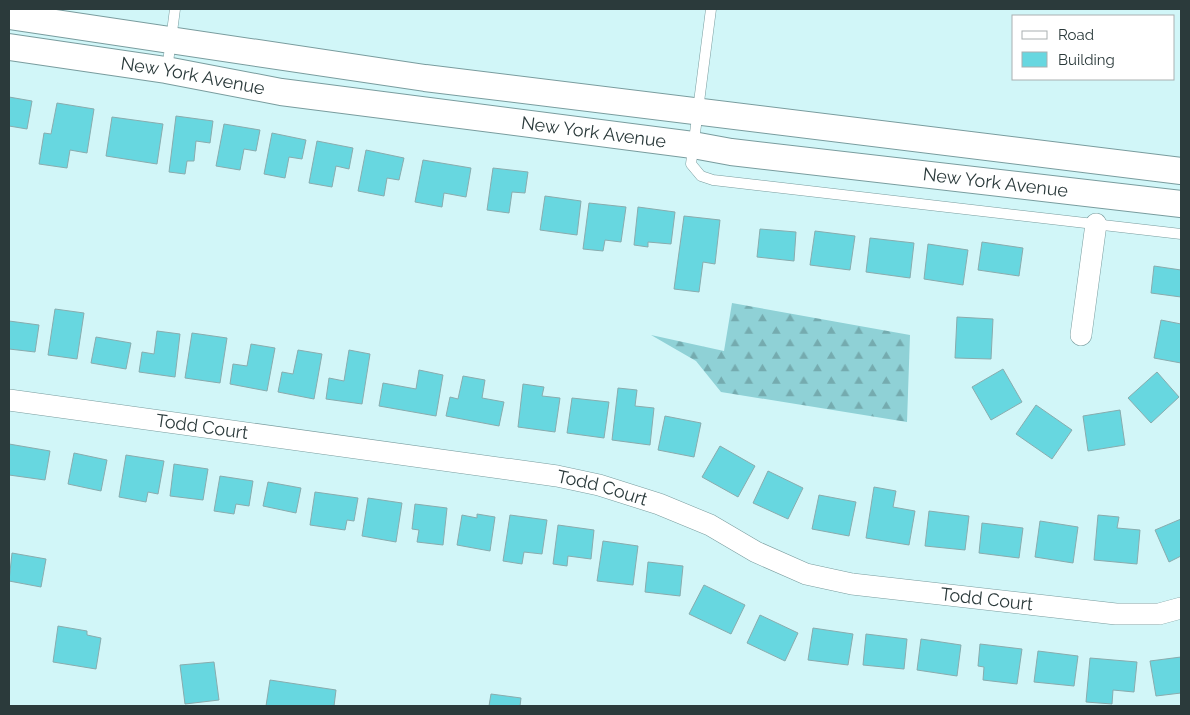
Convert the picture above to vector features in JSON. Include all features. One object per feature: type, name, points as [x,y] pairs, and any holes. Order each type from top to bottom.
[{"type":"street","name":"New York Avenue","points":[[9,16],[425,78],[1181,171]]},
{"type":"street","name":"New York Avenue","points":[[9,46],[166,70],[281,92],[751,154],[1181,204]]},
{"type":"street","points":[[1081,335],[1096,224]]},
{"type":"street","name":"Todd Court","points":[[9,400],[493,467],[599,484],[659,504],[710,525],[756,552],[806,574],[852,584],[1116,614],[1159,614],[1181,608]]},
{"type":"lane","points":[[166,70],[175,9]]},
{"type":"lane","points":[[711,9],[691,164],[701,176],[713,180],[1181,234]]},
{"type":"green space","points":[[732,303],[910,335],[907,422],[721,392],[696,361],[651,335],[724,351]]},
{"type":"building","points":[[9,97],[32,101],[27,129],[9,126]]},
{"type":"building","points":[[57,103],[94,109],[87,153],[70,150],[67,168],[39,164],[44,133],[51,134]]},
{"type":"building","points":[[176,116],[213,121],[210,143],[196,141],[194,161],[187,161],[185,174],[169,172]]},
{"type":"building","points":[[112,117],[163,124],[157,164],[106,156]]},
{"type":"building","points":[[224,124],[260,130],[256,151],[244,149],[240,170],[216,166]]},
{"type":"building","points":[[272,133],[306,140],[302,159],[289,157],[285,178],[264,174]]},
{"type":"building","points":[[317,141],[353,148],[349,169],[336,166],[332,187],[309,183]]},
{"type":"building","points":[[366,150],[404,158],[399,180],[387,178],[384,196],[358,191]]},
{"type":"building","points":[[423,160],[471,168],[466,197],[444,193],[442,207],[415,202]]},
{"type":"building","points":[[493,168],[528,172],[525,193],[512,192],[509,213],[487,210]]},
{"type":"building","points":[[545,196],[581,201],[577,235],[540,230]]},
{"type":"building","points":[[589,203],[626,207],[621,242],[605,240],[603,251],[583,249]]},
{"type":"building","points":[[638,207],[675,212],[671,244],[648,242],[648,247],[634,245]]},
{"type":"building","points":[[684,216],[720,220],[715,264],[703,262],[699,292],[674,289]]},
{"type":"building","points":[[760,229],[796,232],[794,261],[757,257]]},
{"type":"building","points":[[815,231],[855,236],[850,270],[810,265]]},
{"type":"building","points":[[870,238],[914,243],[910,278],[866,272]]},
{"type":"building","points":[[982,242],[1023,248],[1019,276],[978,270]]},
{"type":"building","points":[[928,244],[968,250],[963,285],[924,279]]},
{"type":"building","points":[[1154,266],[1181,270],[1181,297],[1151,293]]},
{"type":"building","points":[[55,309],[84,313],[77,359],[48,355]]},
{"type":"building","points":[[957,317],[993,319],[991,359],[955,358]]},
{"type":"building","points":[[1161,320],[1181,324],[1181,363],[1154,358]]},
{"type":"building","points":[[9,321],[39,325],[35,352],[9,349]]},
{"type":"building","points":[[157,331],[180,334],[175,377],[139,372],[142,352],[154,354]]},
{"type":"building","points":[[192,333],[227,338],[220,383],[185,378]]},
{"type":"building","points":[[96,337],[131,343],[126,369],[91,363]]},
{"type":"building","points":[[251,344],[275,348],[267,391],[230,384],[233,364],[247,366]]},
{"type":"building","points":[[298,350],[322,354],[314,399],[278,392],[282,372],[293,374]]},
{"type":"building","points":[[349,350],[370,354],[362,404],[326,399],[329,378],[344,381]]},
{"type":"building","points":[[1003,369],[1022,402],[991,420],[972,387]]},
{"type":"building","points":[[419,370],[443,375],[436,416],[379,406],[383,383],[416,389]]},
{"type":"building","points":[[1157,372],[1179,397],[1151,423],[1128,398]]},
{"type":"building","points":[[463,376],[485,380],[482,398],[504,402],[499,426],[446,416],[450,397],[458,399]]},
{"type":"building","points":[[523,384],[544,387],[542,396],[560,398],[555,432],[518,427]]},
{"type":"building","points":[[618,388],[637,390],[635,406],[654,408],[650,445],[612,440]]},
{"type":"building","points":[[572,398],[609,402],[604,438],[567,433]]},
{"type":"building","points":[[1036,405],[1072,430],[1052,459],[1016,434]]},
{"type":"building","points":[[1120,410],[1125,445],[1088,451],[1083,416]]},
{"type":"building","points":[[665,416],[701,423],[694,457],[658,450]]},
{"type":"building","points":[[9,444],[50,451],[45,480],[9,475]]},
{"type":"building","points":[[720,446],[755,466],[738,497],[702,477]]},
{"type":"building","points":[[74,453],[107,460],[101,491],[68,484]]},
{"type":"building","points":[[126,455],[164,461],[158,494],[148,492],[146,502],[119,497]]},
{"type":"building","points":[[174,464],[208,469],[203,500],[170,496]]},
{"type":"building","points":[[768,471],[803,488],[788,519],[753,503]]},
{"type":"building","points":[[220,476],[253,481],[249,506],[236,504],[234,514],[214,511]]},
{"type":"building","points":[[268,482],[301,488],[296,513],[263,506]]},
{"type":"building","points":[[874,487],[896,491],[893,507],[915,511],[909,545],[866,538]]},
{"type":"building","points":[[315,492],[358,498],[354,521],[347,520],[345,530],[310,525]]},
{"type":"building","points":[[819,495],[856,502],[849,536],[812,529]]},
{"type":"building","points":[[368,498],[402,503],[396,542],[362,536]]},
{"type":"building","points":[[415,504],[447,508],[443,545],[417,542],[419,530],[412,529]]},
{"type":"building","points":[[929,511],[969,516],[965,550],[925,546]]},
{"type":"building","points":[[477,514],[495,517],[490,551],[457,545],[462,515],[477,518]]},
{"type":"building","points":[[510,515],[547,520],[542,554],[524,552],[522,564],[503,561]]},
{"type":"building","points":[[1098,515],[1119,517],[1117,528],[1140,530],[1137,564],[1094,560]]},
{"type":"building","points":[[1181,519],[1181,556],[1169,562],[1155,530]]},
{"type":"building","points":[[1040,521],[1078,527],[1073,563],[1035,557]]},
{"type":"building","points":[[982,523],[1023,528],[1019,558],[979,553]]},
{"type":"building","points":[[558,525],[594,530],[591,559],[568,556],[567,566],[553,564]]},
{"type":"building","points":[[603,541],[638,546],[633,585],[597,581]]},
{"type":"building","points":[[12,553],[46,559],[41,587],[9,581]]},
{"type":"building","points":[[648,562],[683,566],[680,596],[645,592]]},
{"type":"building","points":[[704,585],[745,605],[731,634],[689,614]]},
{"type":"building","points":[[760,615],[798,633],[785,661],[747,643]]},
{"type":"building","points":[[58,626],[87,631],[87,635],[101,638],[96,669],[53,662]]},
{"type":"building","points":[[813,628],[853,634],[848,665],[808,660]]},
{"type":"building","points":[[866,634],[907,639],[904,669],[863,665]]},
{"type":"building","points":[[921,639],[961,645],[957,676],[917,670]]},
{"type":"building","points":[[980,644],[1022,649],[1017,684],[983,680],[984,667],[978,666]]},
{"type":"building","points":[[1038,651],[1078,656],[1074,686],[1034,682]]},
{"type":"building","points":[[1181,657],[1181,693],[1156,696],[1150,661]]},
{"type":"building","points":[[1090,658],[1137,662],[1134,692],[1113,690],[1112,704],[1086,702]]},
{"type":"building","points":[[214,662],[219,700],[185,704],[180,665]]},
{"type":"building","points":[[270,680],[336,690],[334,706],[266,706]]},
{"type":"building","points":[[491,694],[521,698],[520,706],[489,706]]}]
